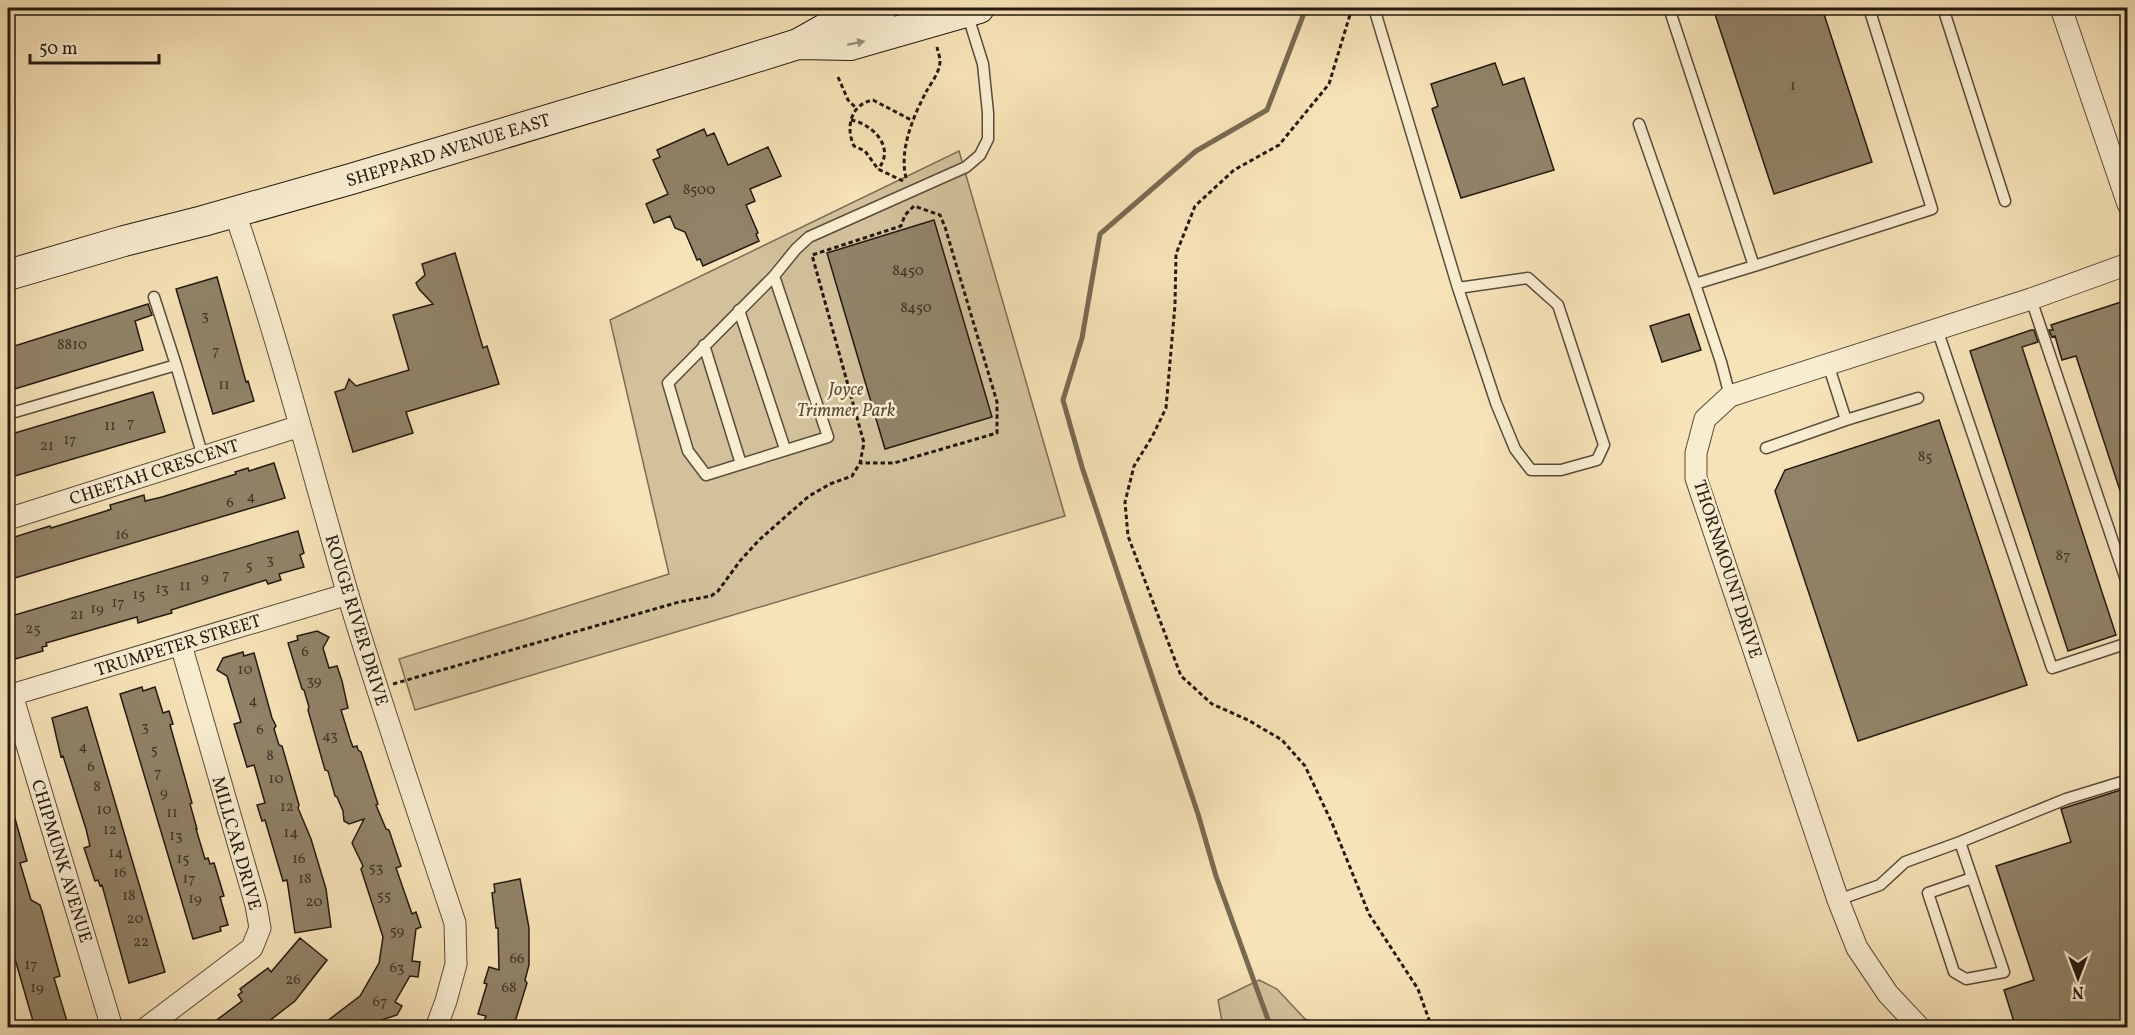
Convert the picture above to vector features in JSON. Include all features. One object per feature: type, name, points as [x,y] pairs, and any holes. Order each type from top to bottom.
[{"type":"main road","name":"SHEPPARD AVENUE EAST","points":[[8,275],[124,240],[235,213],[798,45],[839,21],[882,8]]},
{"type":"main road","points":[[798,45],[850,45],[970,9]]},
{"type":"street","points":[[2061,8],[2127,204]]},
{"type":"street","name":"ROUGE RIVER DRIVE","points":[[235,213],[263,298],[377,689],[455,923],[456,964],[436,1028]]},
{"type":"street","name":"THORNMOUNT DRIVE","points":[[1920,1028],[1888,994],[1857,948],[1838,900],[1696,478],[1696,453],[1705,419],[1730,396],[2031,299],[2127,264]]},
{"type":"street","name":"CHEETAH CRESCENT","points":[[8,519],[300,426]]},
{"type":"street","name":"TRUMPETER STREET","points":[[10,695],[348,594]]},
{"type":"street","name":"MILLCAR DRIVE","points":[[146,1028],[252,948],[260,928],[256,905],[181,645]]},
{"type":"street","name":"CHIPMUNK AVENUE","points":[[10,695],[112,1028]]},
{"type":"lane","points":[[1374,8],[1458,288],[1496,403],[1515,449],[1531,470],[1562,470],[1597,460],[1604,446],[1558,305],[1528,278],[1458,288]]},
{"type":"lane","points":[[1670,8],[1754,266]]},
{"type":"lane","points":[[1695,284],[1932,209],[1869,8]]},
{"type":"lane","points":[[1943,8],[2005,201]]},
{"type":"lane","points":[[2126,8],[2127,14]]},
{"type":"lane","points":[[774,276],[828,437],[706,475],[688,451],[668,383],[774,276],[809,237],[966,167],[980,155],[988,139],[988,112],[982,64],[970,9]]},
{"type":"lane","points":[[1639,124],[1695,284],[1730,396]]},
{"type":"lane","points":[[154,297],[176,364],[202,457]]},
{"type":"lane","points":[[2031,299],[2127,586]]},
{"type":"lane","points":[[739,310],[785,450]]},
{"type":"lane","points":[[1937,329],[2052,668],[2127,643]]},
{"type":"lane","points":[[704,345],[741,464]]},
{"type":"lane","points":[[8,414],[176,364]]},
{"type":"lane","points":[[1828,364],[1846,420]]},
{"type":"lane","points":[[1766,448],[1918,398]]},
{"type":"lane","points":[[1838,900],[1880,885],[1905,862],[2066,799],[2127,780]]},
{"type":"lane","points":[[1960,842],[2004,972],[1966,979],[1954,972],[1928,893],[1972,878]]},
{"type":"path","points":[[1352,8],[1329,84],[1279,145],[1234,170],[1195,206],[1176,254],[1175,305],[1166,408],[1134,466],[1125,502],[1128,536],[1181,676],[1212,704],[1248,720],[1282,740],[1305,765],[1332,823],[1369,915],[1418,989],[1432,1028]]},
{"type":"path","points":[[913,121],[873,100],[865,101],[857,108],[851,120],[849,135],[854,146],[866,151],[878,169],[907,183],[903,167],[913,121],[937,72],[940,62],[937,47]]},
{"type":"path","points":[[838,77],[848,100],[857,108]]},
{"type":"path","points":[[851,120],[861,122],[873,129],[882,142],[886,153],[884,163],[878,169]]},
{"type":"path","points":[[377,689],[679,602],[711,596],[724,584],[759,540],[809,496],[830,484],[852,476],[860,463],[864,443],[812,255],[901,226],[905,215],[914,206],[940,215],[945,227],[997,402],[997,433],[894,463],[860,463]]},
{"type":"green space","name":"Joyce Trimmer Park","points":[[959,151],[1065,516],[415,710],[399,659],[669,574],[610,320]]},
{"type":"green space","points":[[1259,980],[1277,989],[1305,1019],[1331,1027],[1223,1027],[1218,1000]]},
{"type":"building","points":[[1713,8],[1822,8],[1872,162],[1774,194]]},
{"type":"building","points":[[1495,63],[1503,85],[1524,78],[1554,170],[1461,198],[1432,109],[1438,106],[1431,84]]},
{"type":"building","points":[[704,129],[707,136],[714,133],[728,165],[768,147],[781,176],[750,189],[755,201],[746,205],[759,241],[703,266],[700,259],[697,260],[685,232],[675,228],[670,216],[654,223],[646,204],[668,194],[653,160],[660,157],[657,150]]},
{"type":"building","points":[[934,220],[992,417],[885,449],[827,253]]},
{"type":"building","points":[[455,253],[483,348],[487,346],[499,384],[406,412],[413,433],[353,452],[335,392],[345,389],[349,379],[356,386],[409,370],[393,315],[433,304],[416,283],[425,275],[422,264]]},
{"type":"building","points":[[217,277],[246,382],[248,381],[254,401],[213,414],[176,289]]},
{"type":"building","points":[[2121,302],[2127,321],[2127,505],[2125,506],[2076,356],[2062,360],[2055,336],[2052,337],[2049,330],[2053,330],[2051,325]]},
{"type":"building","points":[[148,304],[152,315],[135,321],[143,350],[8,391],[8,348]]},
{"type":"building","points":[[1689,314],[1701,350],[1662,362],[1650,326]]},
{"type":"building","points":[[2034,330],[2038,342],[2022,347],[2116,635],[2068,651],[1970,351]]},
{"type":"building","points":[[153,392],[165,432],[8,478],[8,435]]},
{"type":"building","points":[[1939,420],[2027,685],[1858,741],[1775,491],[1785,470]]},
{"type":"building","points":[[274,463],[285,498],[8,580],[8,539],[106,511],[111,509],[110,505],[144,495],[145,501],[162,497],[236,474],[235,472],[248,468],[249,471]]},
{"type":"building","points":[[298,531],[304,553],[300,555],[304,567],[279,574],[281,580],[268,584],[266,580],[171,610],[172,613],[138,623],[137,617],[46,643],[47,646],[42,647],[43,651],[8,661],[8,617]]},
{"type":"building","points":[[317,631],[329,637],[323,648],[329,668],[337,666],[342,681],[348,708],[341,710],[350,739],[353,747],[357,746],[361,752],[378,804],[376,805],[386,829],[389,830],[401,866],[396,868],[412,914],[416,912],[421,927],[416,929],[412,961],[420,962],[418,977],[410,976],[395,1002],[402,1006],[397,1015],[372,1023],[376,1028],[318,1028],[360,996],[379,963],[383,937],[361,869],[363,866],[352,843],[364,819],[349,824],[344,821],[343,811],[335,796],[328,771],[325,770],[309,707],[288,643],[298,640],[297,636]]},
{"type":"building","points":[[243,652],[244,656],[254,653],[298,808],[311,839],[326,889],[331,927],[295,933],[287,880],[283,881],[265,820],[262,821],[257,805],[265,803],[254,765],[247,767],[234,724],[241,722],[227,676],[217,670],[223,658]]},
{"type":"building","points":[[142,687],[143,691],[155,687],[163,713],[169,711],[173,724],[170,725],[192,803],[190,804],[196,829],[205,859],[208,858],[210,864],[214,863],[224,896],[220,897],[228,925],[220,927],[221,931],[193,939],[120,694]]},
{"type":"building","points":[[87,707],[165,972],[129,983],[102,885],[100,886],[98,880],[95,881],[84,848],[90,846],[86,829],[63,756],[61,757],[52,718]]},
{"type":"building","points":[[2127,788],[2127,1028],[2016,1028],[2004,990],[2034,980],[1996,866],[2071,842],[2061,809]]},
{"type":"building","points":[[8,808],[12,808],[27,861],[20,863],[31,900],[40,905],[42,911],[60,976],[54,978],[69,1028],[35,1028],[8,935]]},
{"type":"building","points":[[520,879],[529,928],[529,965],[525,980],[527,983],[514,1025],[498,1020],[497,1025],[484,1021],[486,1016],[478,1014],[487,984],[484,983],[489,967],[499,970],[498,928],[496,928],[492,893],[495,892],[494,884]]},
{"type":"building","points":[[300,938],[327,960],[295,1001],[260,1028],[206,1028],[242,1001],[238,995],[242,992],[240,989],[268,968],[271,972]]},
{"type":"waterway","points":[[1271,1028],[1216,876],[1198,814],[1082,467],[1063,400],[1082,338],[1100,234],[1196,151],[1267,110],[1306,8]]}]
